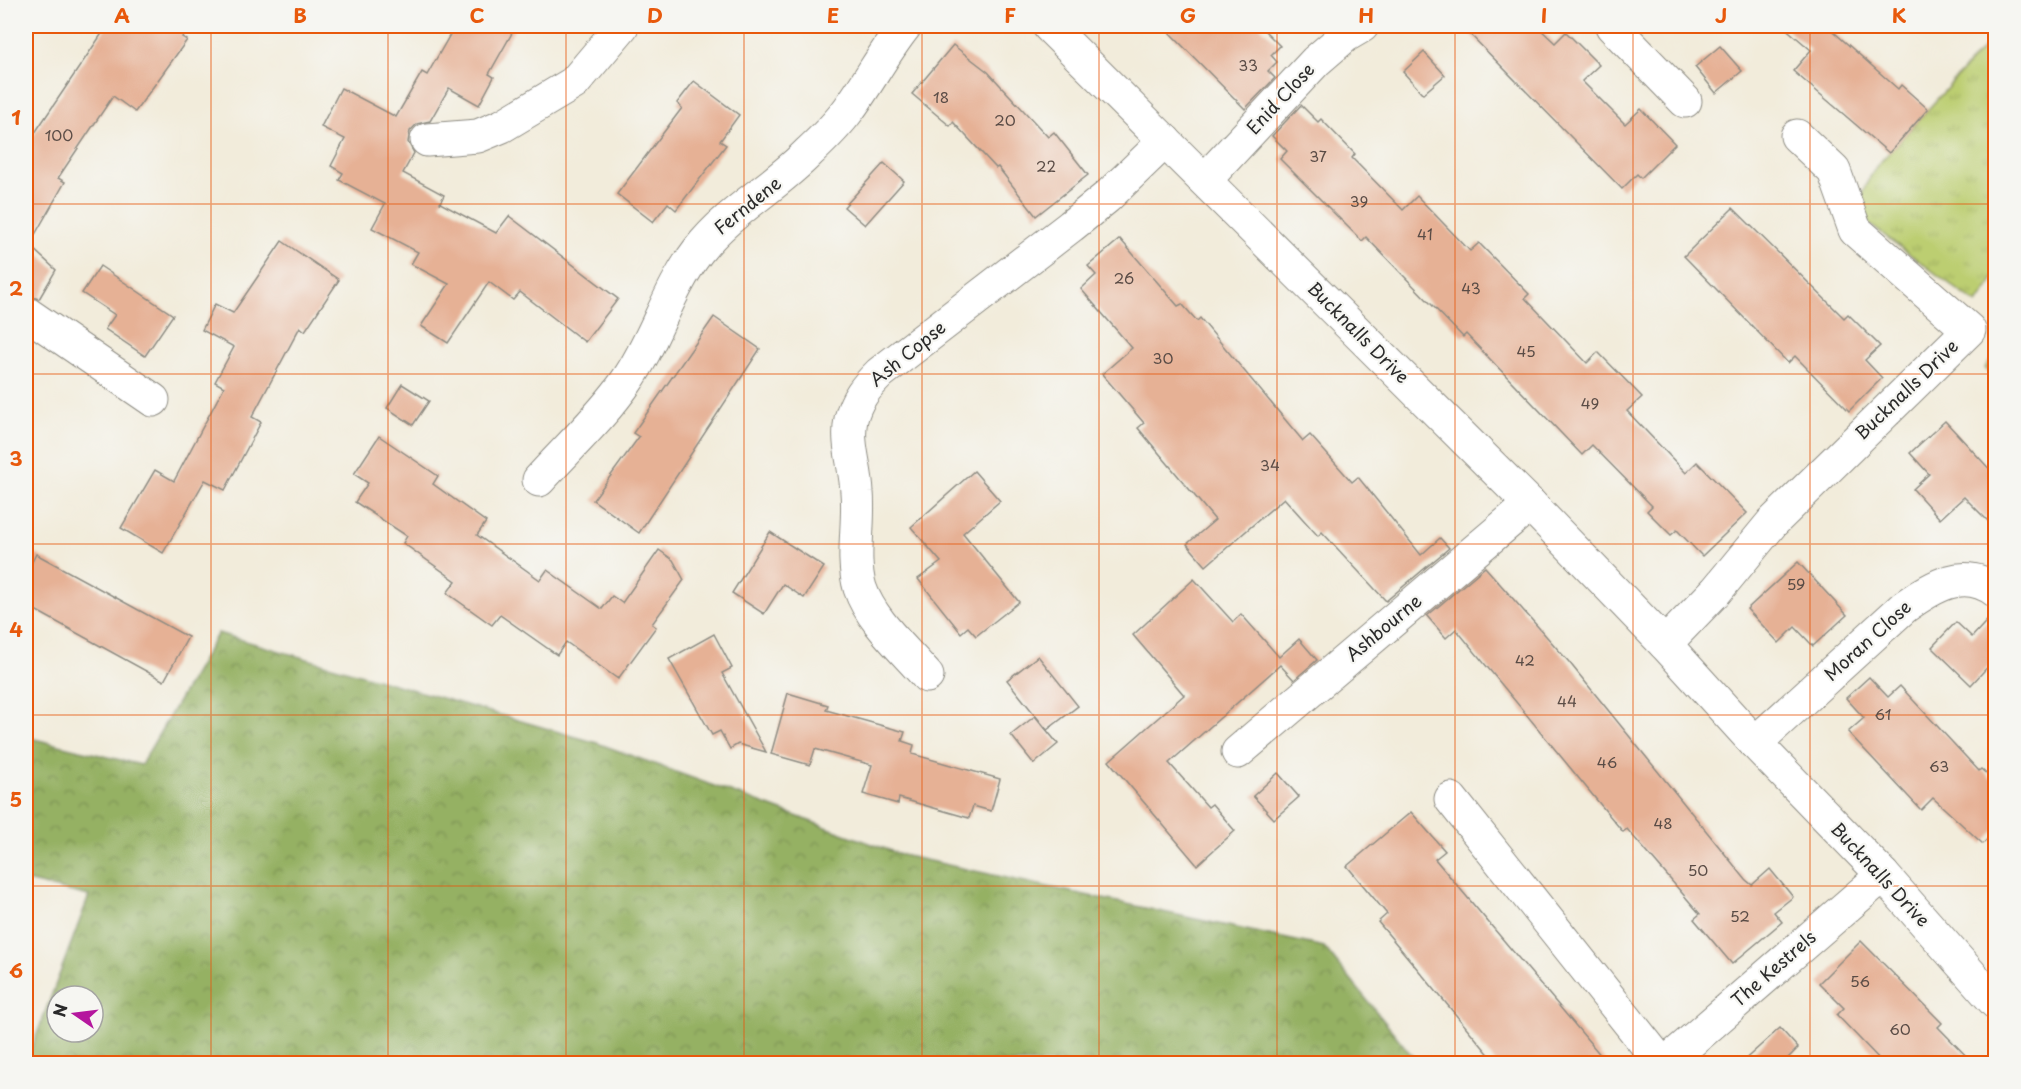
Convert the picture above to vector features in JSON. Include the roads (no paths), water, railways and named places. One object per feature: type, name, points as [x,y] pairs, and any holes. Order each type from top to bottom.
[{"type":"street","points":[[427,140],[478,136],[502,126],[574,83],[622,26]]},
{"type":"street","name":"Ferndene","points":[[538,480],[626,384],[648,346],[676,282],[698,251],[724,220],[780,180],[826,135],[849,109],[904,26]]},
{"type":"street","name":"Bucknalls Drive","points":[[1049,26],[1530,504],[1665,644],[1755,744],[1882,875],[1993,995]]},
{"type":"street","name":"Enid Close","points":[[1205,180],[1317,61],[1345,36],[1362,26]]},
{"type":"street","points":[[1612,26],[1685,101]]},
{"type":"street","name":"Bucknalls Drive","points":[[1665,644],[1716,591],[1772,523],[1969,330],[1855,230],[1834,171],[1797,136]]},
{"type":"street","name":"Ash Copse","points":[[927,676],[872,612],[860,588],[856,558],[857,491],[849,444],[851,418],[861,393],[880,373],[1107,197],[1165,141]]},
{"type":"street","points":[[26,313],[153,400]]},
{"type":"street","name":"Ashbourne","points":[[1238,752],[1530,504]]},
{"type":"street","name":"Moran Close","points":[[1755,744],[1904,607],[1927,590],[1955,579],[1974,579],[1995,591]]},
{"type":"street","points":[[1451,799],[1664,1064]]},
{"type":"street","name":"The Kestrels","points":[[1664,1064],[1882,875]]}]
